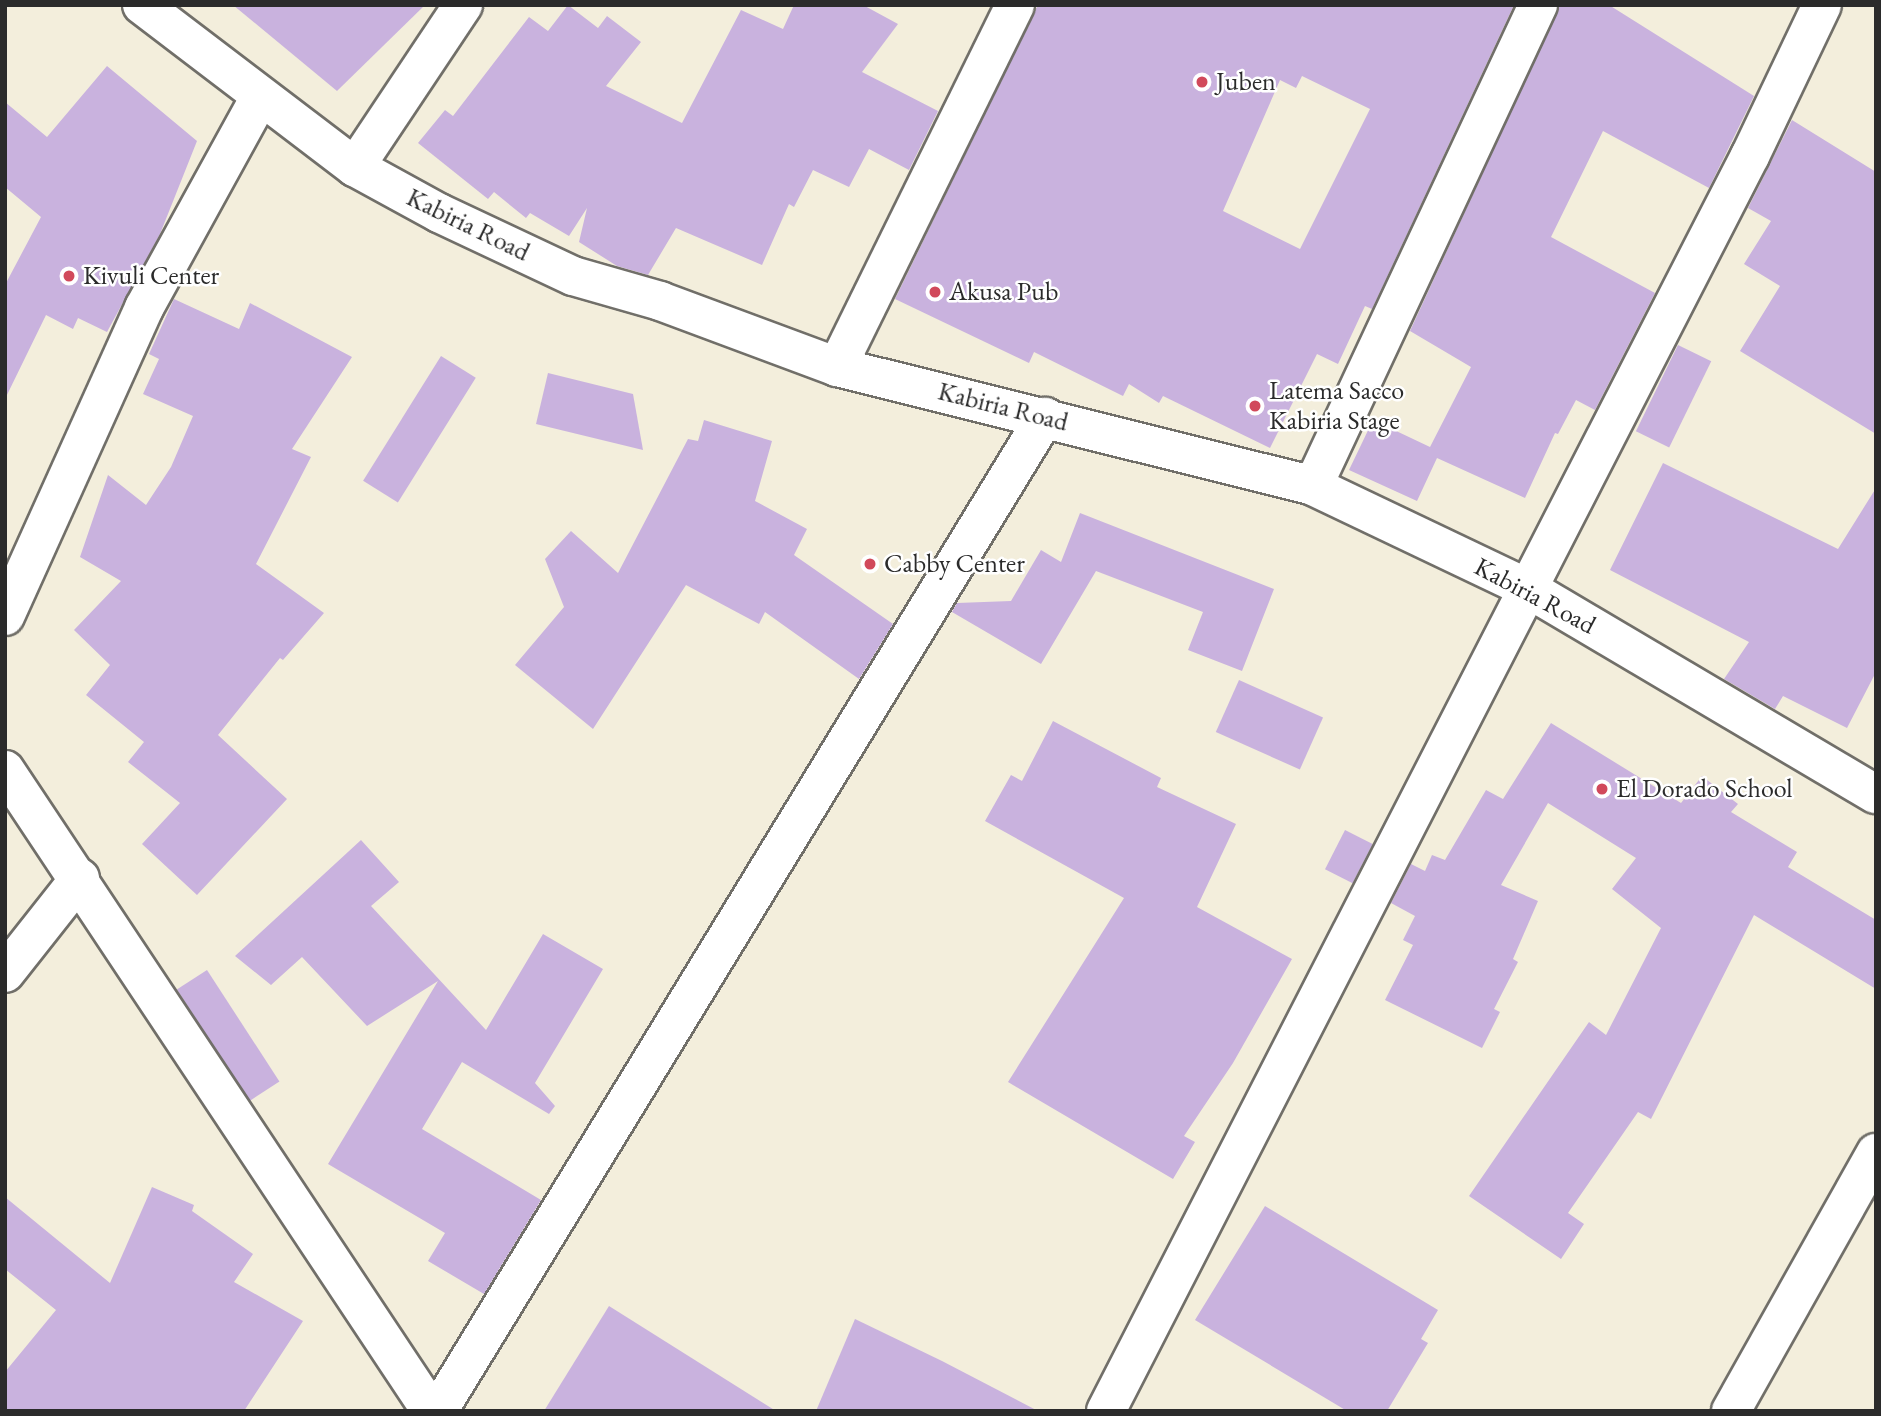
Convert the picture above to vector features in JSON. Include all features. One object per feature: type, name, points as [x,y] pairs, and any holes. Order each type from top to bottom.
[{"type":"street","name":"Kabiria Road","points":[[142,5],[355,167],[439,213],[573,276],[660,301],[837,367],[1313,486],[1527,588],[1876,794]]},
{"type":"street","points":[[355,167],[463,5]]},
{"type":"street","points":[[837,367],[1015,5]]},
{"type":"street","points":[[1313,486],[1538,5]]},
{"type":"street","points":[[1106,1411],[1750,156],[1822,5]]},
{"type":"street","points":[[5,616],[144,308],[260,97]]},
{"type":"street","points":[[438,1411],[1045,417]]},
{"type":"street","points":[[5,770],[80,878],[431,1411]]},
{"type":"street","points":[[5,973],[80,878]]},
{"type":"street","points":[[1731,1411],[1876,1153]]},
{"type":"building","points":[[233,5],[425,5],[337,91]]},
{"type":"building","points":[[568,5],[598,28],[607,16],[641,42],[606,86],[682,123],[741,10],[783,29],[794,5],[863,5],[898,24],[862,72],[938,111],[909,170],[869,149],[849,187],[813,170],[794,207],[789,204],[762,265],[676,228],[648,275],[617,266],[579,242],[587,208],[569,236],[530,213],[526,218],[494,192],[488,199],[418,143],[445,110],[453,116],[529,17],[548,31]]},
{"type":"building","points":[[1038,5],[1514,5],[1372,309],[1365,306],[1338,364],[1317,354],[1270,448],[1163,396],[1159,403],[1129,384],[1123,396],[1034,352],[1029,363],[895,299]],"holes":[[[1302,76],[1370,109],[1300,249],[1223,211],[1280,80],[1296,88]]]},
{"type":"building","points":[[1560,5],[1609,5],[1754,96],[1709,188],[1603,131],[1551,237],[1655,293],[1595,410],[1576,400],[1558,434],[1555,433],[1525,498],[1437,458],[1417,501],[1349,470],[1373,420],[1430,447],[1471,367],[1410,331]]},
{"type":"building","points":[[107,66],[197,141],[160,234],[107,332],[78,318],[73,329],[46,315],[5,399],[5,285],[41,217],[5,187],[5,102],[47,137]]},
{"type":"building","points":[[1792,120],[1876,172],[1876,434],[1740,351],[1780,286],[1744,264],[1771,221],[1748,208]]},
{"type":"building","points":[[174,299],[239,329],[250,303],[352,357],[292,449],[311,457],[256,564],[324,613],[283,660],[280,658],[218,735],[287,799],[197,895],[142,844],[180,803],[128,762],[144,742],[86,695],[110,665],[74,630],[121,581],[80,557],[108,475],[146,505],[171,467],[193,416],[143,394],[159,359],[149,354]]},
{"type":"building","points":[[1678,345],[1711,361],[1669,448],[1636,431]]},
{"type":"building","points":[[441,356],[476,378],[398,502],[363,481]]},
{"type":"building","points":[[548,373],[633,394],[643,450],[536,424]]},
{"type":"building","points":[[704,420],[772,441],[755,501],[807,529],[794,555],[893,624],[859,679],[765,612],[759,624],[686,585],[593,729],[515,665],[564,607],[545,559],[571,531],[618,573],[688,439],[698,441]]},
{"type":"building","points":[[1663,463],[1838,549],[1876,488],[1876,672],[1847,728],[1783,696],[1775,709],[1724,679],[1749,642],[1610,570]]},
{"type":"building","points":[[1080,513],[1274,589],[1242,671],[1188,650],[1203,612],[1096,571],[1041,664],[952,612],[957,603],[1011,601],[1041,550],[1061,562]]},
{"type":"building","points":[[1239,680],[1323,717],[1300,769],[1216,732]]},
{"type":"building","points":[[1053,721],[1161,778],[1157,787],[1236,824],[1197,907],[1292,959],[1233,1063],[1184,1136],[1195,1142],[1173,1179],[1008,1082],[1124,898],[985,821],[1011,775],[1022,781]]},
{"type":"building","points":[[1551,723],[1681,803],[1702,776],[1738,804],[1731,812],[1797,852],[1788,867],[1876,920],[1876,989],[1754,915],[1651,1119],[1638,1112],[1568,1213],[1584,1224],[1561,1259],[1469,1196],[1589,1022],[1606,1035],[1661,928],[1612,889],[1636,858],[1548,803],[1501,885],[1538,901],[1513,959],[1518,962],[1494,1009],[1500,1012],[1482,1048],[1385,1000],[1413,945],[1403,940],[1415,916],[1391,903],[1411,864],[1425,871],[1432,855],[1445,860],[1486,790],[1503,799]]},
{"type":"building","points":[[1345,830],[1373,844],[1353,883],[1325,869]]},
{"type":"building","points":[[361,840],[399,882],[371,906],[486,1030],[543,934],[603,969],[535,1083],[555,1106],[549,1114],[462,1062],[422,1129],[541,1200],[484,1294],[428,1261],[445,1233],[328,1164],[438,981],[367,1026],[302,957],[271,985],[235,956]]},
{"type":"building","points":[[207,970],[279,1082],[249,1101],[177,990]]},
{"type":"building","points":[[152,1187],[194,1205],[192,1211],[253,1254],[234,1282],[303,1321],[244,1411],[5,1411],[5,1372],[56,1310],[5,1269],[5,1197],[110,1283]]},
{"type":"building","points":[[1265,1206],[1438,1310],[1421,1339],[1428,1343],[1387,1411],[1347,1411],[1195,1320]]},
{"type":"building","points":[[609,1306],[776,1411],[544,1411]]},
{"type":"building","points":[[855,1319],[942,1361],[1038,1411],[816,1411]]},
{"type":"place","name":"Juben","points":[[1202,82]]},
{"type":"place","name":"Kivuli Center","points":[[69,276]]},
{"type":"place","name":"Akusa Pub","points":[[935,292]]},
{"type":"place","name":"Latema Sacco Kabiria Stage","points":[[1255,406]]},
{"type":"place","name":"Cabby Center","points":[[870,564]]},
{"type":"place","name":"El Dorado School","points":[[1602,789]]}]
